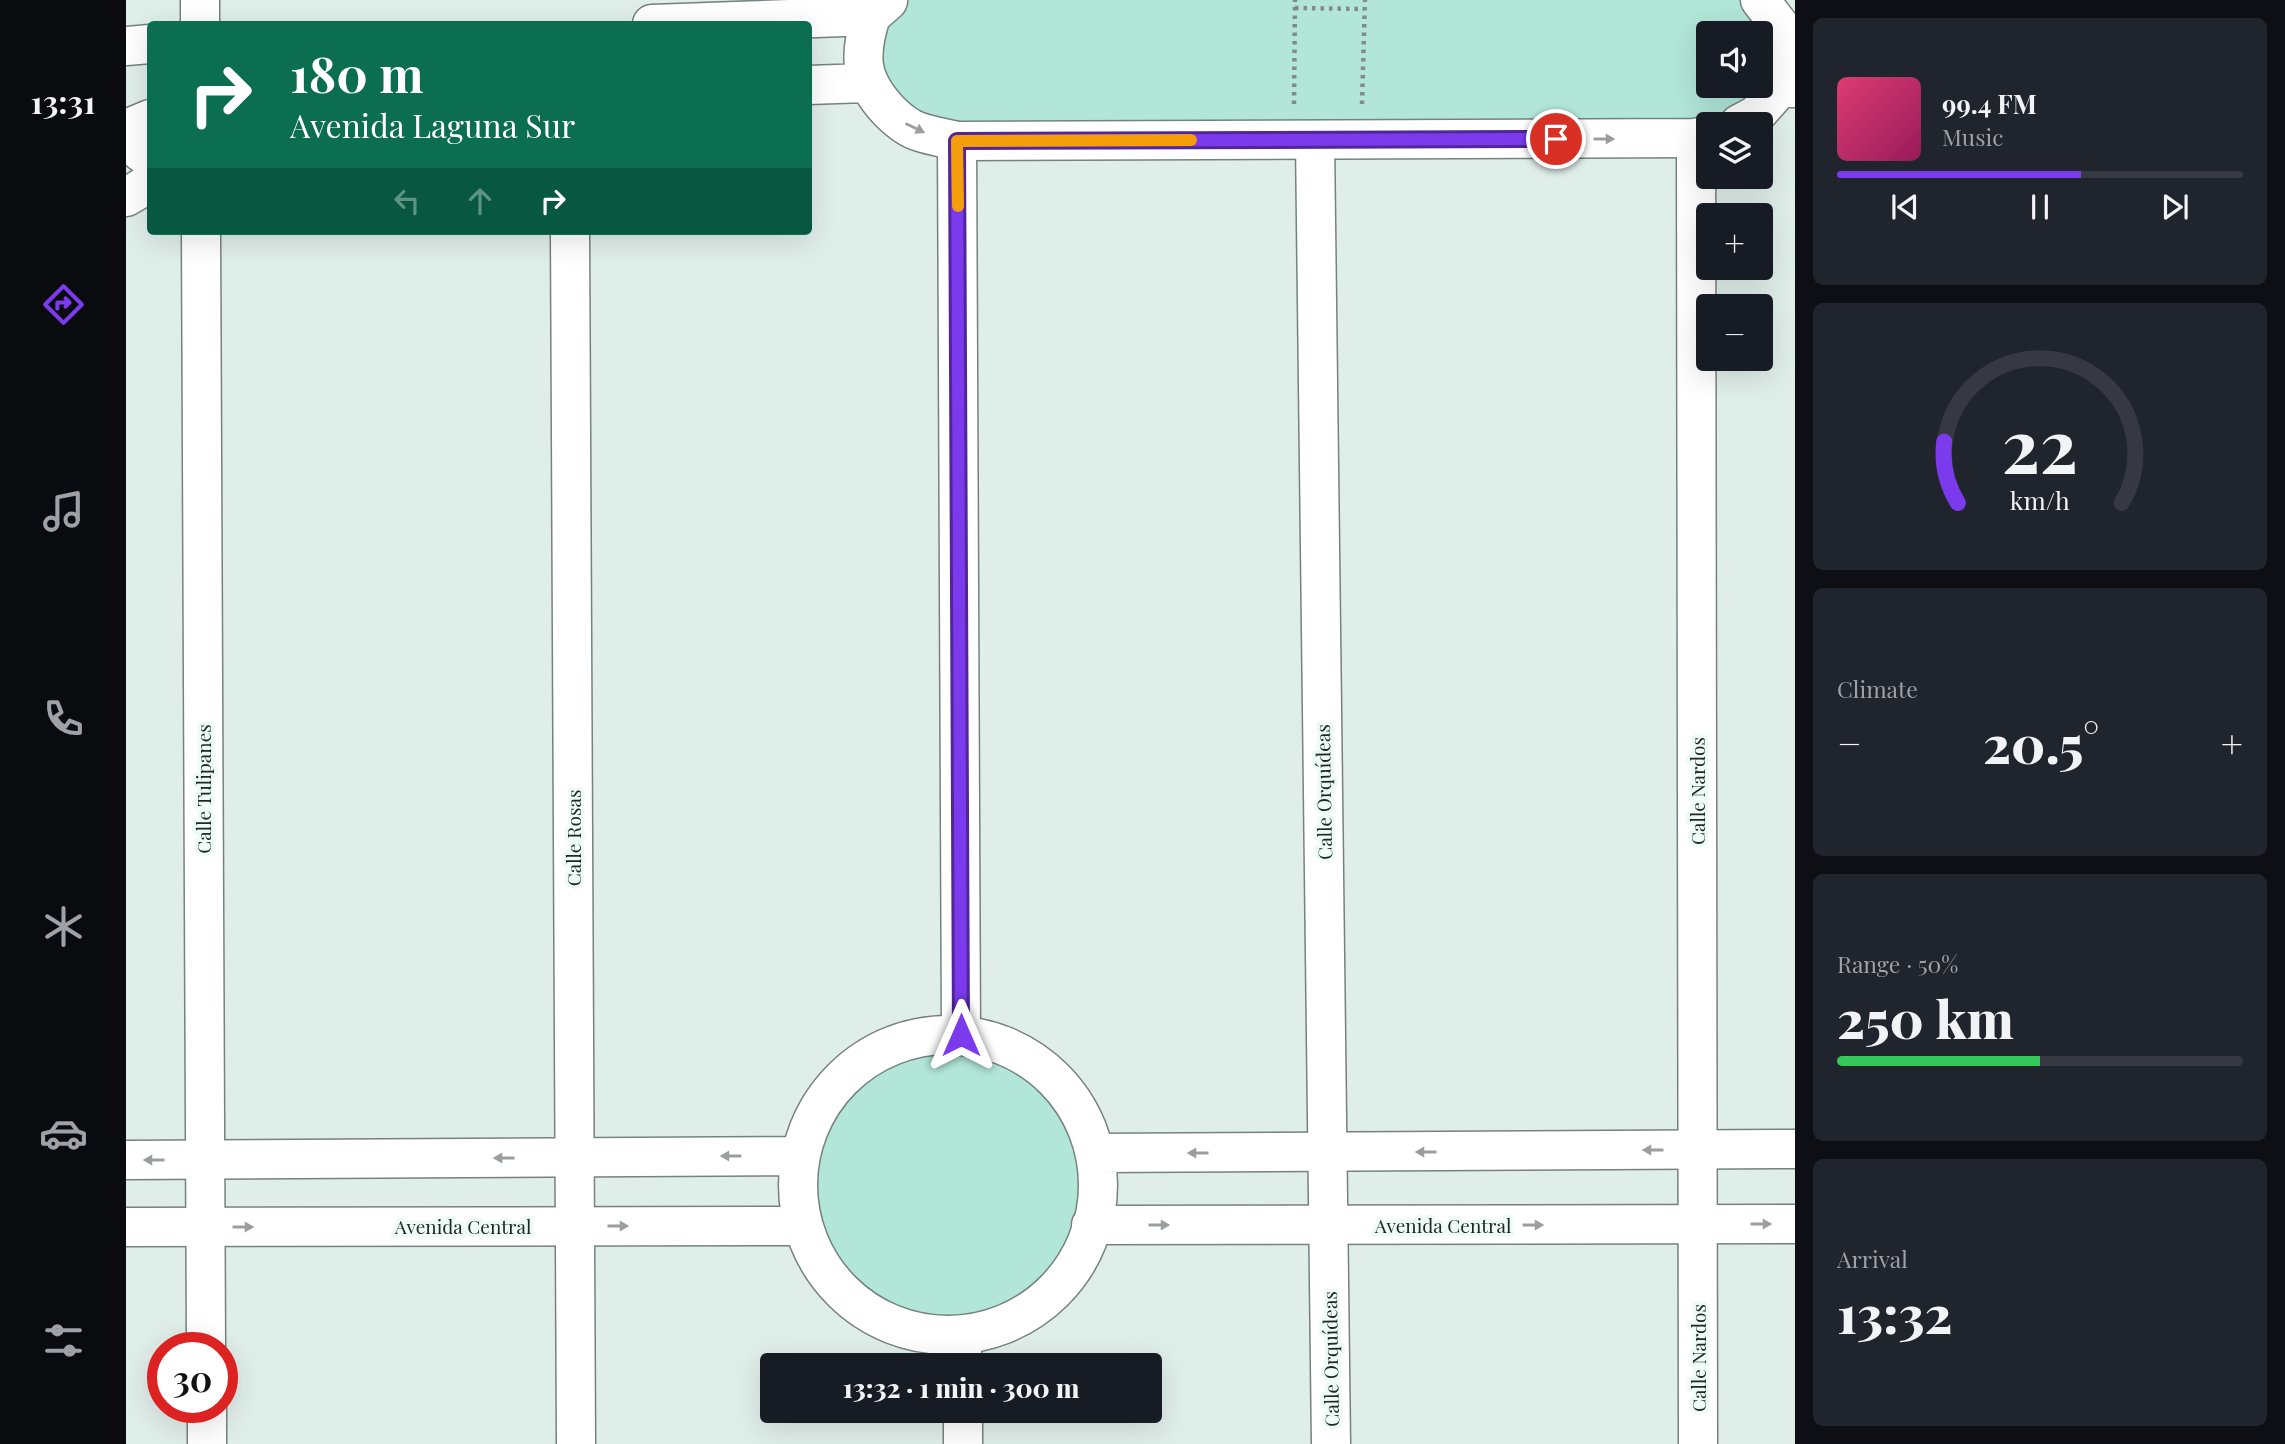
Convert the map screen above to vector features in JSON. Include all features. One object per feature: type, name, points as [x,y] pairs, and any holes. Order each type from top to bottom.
[{"type":"street","points":[[200,0],[200,21]]},
{"type":"street","points":[[695,21],[880,8]]},
{"type":"street","points":[[880,8],[865,35],[866,83],[895,117],[918,132],[957,141],[1696,137]]},
{"type":"street","points":[[1759,112],[1787,88],[1778,17]]},
{"type":"street","points":[[126,46],[147,44]]},
{"type":"street","points":[[812,85],[866,83]]},
{"type":"street","points":[[126,129],[147,120]]},
{"type":"street","name":"Calle Orquídeas","points":[[1304,140],[1331,1444]]},
{"type":"street","points":[[126,141],[147,157]]},
{"type":"street","points":[[957,141],[961,1035]]},
{"type":"street","points":[[126,197],[147,185]]},
{"type":"street","name":"Calle Nardos","points":[[1698,1444],[1702,189]]},
{"type":"street","name":"Calle Tulipanes","points":[[201,235],[206,1332]]},
{"type":"street","name":"Calle Rosas","points":[[570,235],[576,1444]]},
{"type":"street","points":[[961,1035],[1005,1045],[1039,1064],[1067,1091],[1087,1125],[1098,1153],[1099,1200],[1068,1278],[1034,1310],[992,1331],[962,1351],[896,1328],[852,1304],[819,1266],[801,1226],[796,1188],[799,1156],[815,1113],[843,1077],[880,1051],[923,1037],[961,1035]]},
{"type":"street","points":[[1098,1153],[1795,1149]]},
{"type":"street","points":[[126,1160],[799,1156]]},
{"type":"street","name":"Avenida Central","points":[[1091,1225],[1795,1224]]},
{"type":"street","name":"Avenida Central","points":[[126,1227],[801,1226]]},
{"type":"street","points":[[207,1423],[207,1444]]},
{"type":"street","points":[[963,1423],[963,1444]]},
{"type":"path","points":[[1296,0],[1304,140]]},
{"type":"path","points":[[1360,140],[1365,0]]},
{"type":"path","points":[[1295,8],[1364,9]]},
{"type":"green space","points":[[891,0],[1751,0],[1758,21],[1696,21],[1696,98],[1767,98],[1750,112],[1696,112],[1696,125],[937,135],[891,106],[872,17]]},
{"type":"green space","points":[[1773,69],[1779,88],[1773,93]]},
{"type":"green space","points":[[948,1043],[976,1046],[1004,1054],[1029,1067],[1051,1085],[1069,1107],[1082,1132],[1090,1160],[1093,1188],[1090,1216],[1082,1244],[1069,1269],[1051,1291],[1029,1309],[1004,1322],[976,1330],[948,1333],[920,1330],[892,1322],[867,1309],[845,1291],[827,1269],[814,1244],[806,1216],[803,1188],[806,1160],[814,1132],[827,1107],[845,1085],[867,1067],[892,1054],[920,1046]]},
{"type":"slow traffic","points":[[958,206],[957,141],[1191,140]]},
{"type":"route","points":[[961,1035],[957,141],[1556,139]]}]
